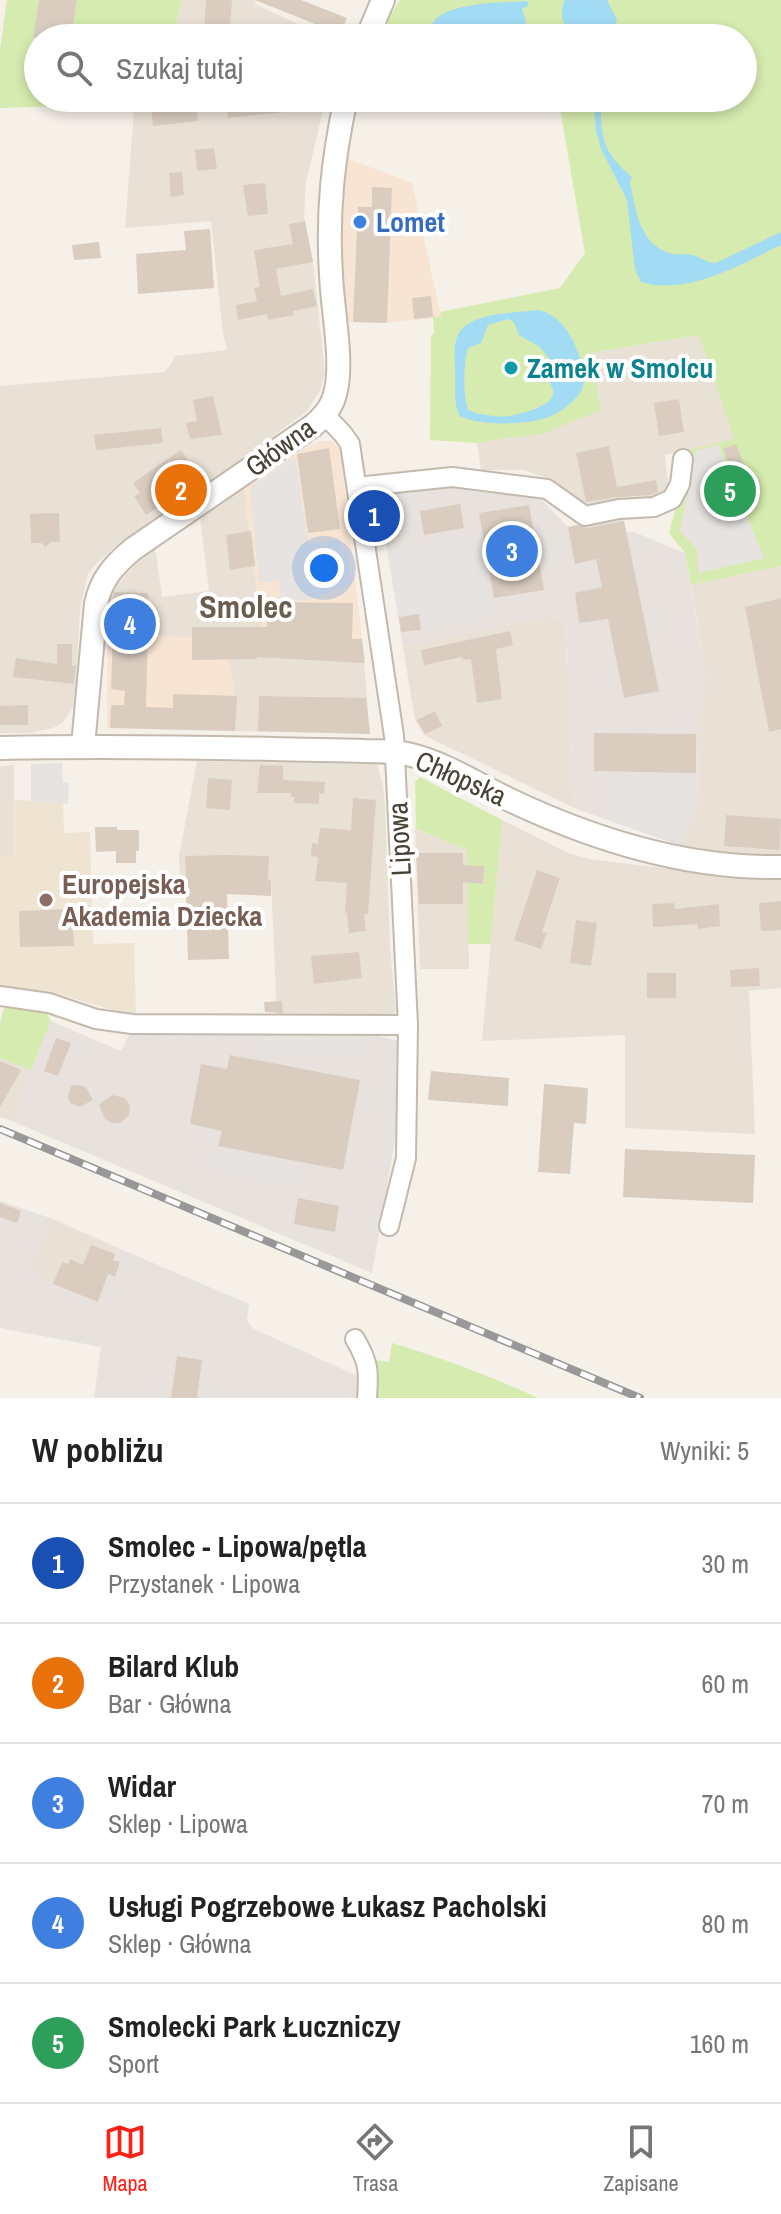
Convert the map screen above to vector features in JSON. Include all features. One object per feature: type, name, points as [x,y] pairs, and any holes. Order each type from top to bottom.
[{"type":"street","points":[[373,24],[383,0]]},
{"type":"street","name":"Główna","points":[[83,746],[96,604],[108,571],[133,549],[314,425],[332,404],[338,381],[329,219],[336,143],[343,112]]},
{"type":"street","name":"Lipowa","points":[[325,415],[350,444],[395,752],[408,1025],[406,1158],[389,1226]]},
{"type":"street","points":[[357,487],[452,477],[493,482],[547,489],[585,516],[619,509],[654,507],[672,499],[680,484],[683,459]]},
{"type":"street","points":[[0,748],[83,746]]},
{"type":"street","name":"Chłopska","points":[[83,746],[395,752],[420,757],[583,831],[646,852],[728,866],[781,867]]},
{"type":"street","points":[[0,996],[49,1003],[96,1019],[132,1024],[408,1025]]},
{"type":"street","points":[[355,1339],[365,1357],[367,1398]]},
{"type":"shaded area","points":[[182,0],[256,0],[255,4],[297,24],[176,24]]},
{"type":"shaded area","points":[[134,112],[323,112],[306,182],[304,217],[313,262],[325,372],[320,391],[307,411],[205,486],[117,545],[94,566],[88,574],[80,609],[73,708],[63,722],[53,728],[30,733],[0,733],[0,386],[164,372],[175,356],[227,350],[211,221],[125,228]]},
{"type":"shaded area","points":[[346,158],[412,183],[441,317],[387,323],[347,322],[340,232]]},
{"type":"shaded area","points":[[700,335],[735,439],[665,455],[669,494],[587,509],[547,478],[523,470],[481,470],[477,443],[499,439],[591,353]]},
{"type":"shaded area","points":[[320,441],[331,441],[340,449],[362,639],[263,638],[244,488]]},
{"type":"shaded area","points":[[718,445],[764,558],[699,573],[696,548],[680,531],[696,450]]},
{"type":"shaded area","points":[[289,460],[296,461],[308,544],[339,539],[342,550],[348,550],[352,584],[345,584],[310,600],[280,599],[279,581],[259,582],[250,488]]},
{"type":"shaded area","points":[[459,484],[469,491],[540,498],[568,527],[623,516],[626,533],[634,532],[685,553],[706,676],[698,736],[699,803],[680,846],[574,808],[566,623],[560,617],[549,616],[403,647],[378,493]]},
{"type":"shaded area","points":[[244,488],[263,637],[362,639],[370,734],[145,729],[146,707],[228,661],[225,639],[155,636],[156,613],[108,612],[109,593],[155,547],[162,597],[209,591],[200,517]]},
{"type":"shaded area","points":[[480,536],[494,613],[423,626],[420,611],[400,614],[390,551]]},
{"type":"shaded area","points":[[781,566],[781,857],[700,853],[680,846],[699,803],[698,736],[706,676],[691,585]]},
{"type":"shaded area","points":[[108,612],[156,613],[156,636],[225,639],[235,696],[174,694],[173,708],[146,708],[145,729],[107,728]]},
{"type":"shaded area","points":[[549,616],[559,617],[566,623],[574,808],[424,735],[415,720],[403,647]]},
{"type":"shaded area","points":[[197,761],[377,764],[385,807],[390,947],[396,1011],[389,1019],[277,1017],[271,880],[180,878],[179,856]]},
{"type":"shaded area","points":[[62,763],[63,782],[69,783],[68,804],[31,801],[31,764]]},
{"type":"shaded area","points":[[14,765],[14,856],[0,856],[0,766]]},
{"type":"shaded area","points":[[615,776],[694,778],[695,803],[677,841],[616,819]]},
{"type":"shaded area","name":"Europejska Akademia Dziecka","points":[[14,800],[63,803],[64,833],[90,832],[93,944],[134,943],[136,1017],[62,995],[0,985],[0,856],[14,856]]},
{"type":"shaded area","points":[[502,820],[568,853],[589,859],[743,878],[781,879],[781,988],[749,991],[755,1134],[625,1128],[625,1035],[482,1041]]},
{"type":"shaded area","points":[[415,829],[467,850],[469,969],[420,969]]},
{"type":"shaded area","points":[[51,1021],[22,1093],[14,1122],[0,1117],[0,1024]]},
{"type":"shaded area","points":[[51,1021],[121,1051],[131,1031],[371,1034],[399,1041],[397,1128],[372,1273],[14,1122],[22,1093]]},
{"type":"shaded area","points":[[262,1036],[364,1037],[364,1050],[262,1049]]},
{"type":"shaded area","points":[[218,1149],[296,1163],[293,1181],[215,1166]]},
{"type":"shaded area","points":[[0,1201],[53,1219],[30,1268],[53,1284],[98,1302],[118,1248],[249,1304],[247,1320],[252,1328],[362,1378],[360,1398],[94,1398],[101,1347],[0,1328]]},
{"type":"shaded area","points":[[53,1219],[118,1248],[98,1302],[53,1284],[29,1268]]},
{"type":"green space","points":[[7,0],[39,0],[36,24],[24,24],[24,107],[0,108],[0,50]]},
{"type":"green space","points":[[77,0],[182,0],[176,24],[73,24]]},
{"type":"green space","points":[[400,0],[781,0],[781,566],[691,585],[685,553],[669,533],[691,449],[734,439],[699,335],[591,353],[601,410],[542,434],[477,443],[430,440],[433,317],[441,317],[440,312],[560,288],[585,253],[560,112],[757,112],[757,24],[389,24],[387,21]]},
{"type":"green space","points":[[420,777],[502,820],[491,944],[468,944],[467,850],[416,829],[415,782]]},
{"type":"green space","points":[[5,1003],[45,1011],[51,1021],[31,1070],[0,1058],[0,1024]]},
{"type":"green space","points":[[392,1343],[466,1368],[538,1398],[373,1398],[376,1360],[389,1362]]},
{"type":"water","points":[[565,0],[607,0],[617,20],[616,24],[565,24],[562,11]]},
{"type":"water","points":[[528,1],[528,6],[522,9],[526,22],[432,24],[453,10],[485,3]]},
{"type":"water","points":[[594,112],[601,112],[608,150],[632,177],[630,182],[641,226],[662,250],[716,263],[781,232],[781,245],[695,282],[659,285],[641,282],[635,269],[627,200],[601,149]]},
{"type":"water","points":[[539,310],[560,322],[579,354],[584,373],[578,395],[561,411],[537,420],[490,423],[460,416],[455,395],[455,348],[463,327],[482,318]],"holes":[[[508,319],[514,322],[519,335],[540,347],[550,360],[553,395],[544,405],[517,414],[500,417],[468,410],[464,379],[468,348],[481,343],[488,325]]]},
{"type":"building","points":[[39,0],[77,0],[73,24],[35,24]]},
{"type":"building","points":[[206,0],[232,0],[230,24],[205,24]]},
{"type":"building","points":[[255,0],[301,0],[347,18],[344,24],[315,24]]},
{"type":"building","points":[[151,112],[197,112],[198,121],[153,126]]},
{"type":"building","points":[[227,112],[283,112],[228,118]]},
{"type":"building","points":[[214,148],[217,169],[197,171],[195,150]]},
{"type":"building","points":[[182,172],[184,195],[171,197],[169,173]]},
{"type":"building","points":[[265,183],[268,214],[248,216],[243,185]]},
{"type":"building","points":[[372,187],[392,188],[387,323],[353,322],[358,207],[372,207]]},
{"type":"building","points":[[305,221],[313,262],[276,269],[281,296],[313,289],[317,306],[268,320],[267,314],[238,320],[236,305],[257,301],[254,288],[260,287],[254,250],[293,244],[289,224]]},
{"type":"building","points":[[210,229],[214,288],[138,294],[136,254],[186,250],[184,231]]},
{"type":"building","points":[[99,242],[101,258],[74,260],[72,245]]},
{"type":"building","points":[[431,296],[433,317],[414,319],[412,298]]},
{"type":"building","points":[[213,396],[222,435],[190,439],[186,423],[197,421],[193,400]]},
{"type":"building","points":[[679,399],[684,432],[659,436],[654,403]]},
{"type":"building","points":[[161,428],[163,443],[96,450],[94,435]]},
{"type":"building","points":[[736,444],[750,479],[737,484],[723,449]]},
{"type":"building","points":[[609,446],[617,487],[656,480],[658,492],[586,502],[576,453]]},
{"type":"building","points":[[329,448],[340,529],[308,533],[297,454]]},
{"type":"building","points":[[181,450],[201,479],[146,515],[134,496],[140,493],[133,483]]},
{"type":"building","points":[[460,504],[464,528],[424,535],[420,511]]},
{"type":"building","points":[[529,505],[544,590],[494,598],[479,513]]},
{"type":"building","points":[[59,513],[60,542],[50,542],[46,547],[41,543],[31,543],[30,514]]},
{"type":"building","points":[[624,521],[659,691],[624,698],[608,619],[579,623],[575,593],[602,587],[596,559],[575,564],[568,527],[577,525],[587,528]]},
{"type":"building","points":[[251,531],[255,566],[230,570],[226,535]]},
{"type":"building","points":[[114,592],[148,593],[148,612],[112,618]]},
{"type":"building","points":[[781,598],[781,729],[769,732],[745,607]]},
{"type":"building","points":[[267,602],[353,603],[352,639],[362,639],[365,663],[257,657],[192,660],[192,627],[267,627]]},
{"type":"building","points":[[419,614],[421,630],[401,632],[399,617]]},
{"type":"building","points":[[148,627],[146,707],[173,708],[173,694],[237,696],[235,731],[110,728],[111,705],[124,705],[125,691],[111,689],[113,628]]},
{"type":"building","points":[[510,631],[513,645],[496,649],[502,699],[477,703],[471,659],[463,660],[462,657],[424,665],[421,650]]},
{"type":"building","points":[[57,644],[72,644],[72,666],[76,666],[74,684],[13,677],[16,658],[57,664]]},
{"type":"building","points":[[259,696],[366,698],[370,734],[258,731]]},
{"type":"building","points":[[28,705],[28,725],[0,725],[0,706]]},
{"type":"building","points":[[435,711],[442,726],[425,734],[417,720]]},
{"type":"building","points":[[594,733],[696,734],[696,773],[594,771]]},
{"type":"building","points":[[260,765],[283,766],[283,780],[325,782],[324,794],[319,793],[319,804],[294,803],[291,793],[257,793]]},
{"type":"building","points":[[208,778],[232,780],[230,810],[206,808]]},
{"type":"building","points":[[353,798],[376,800],[368,914],[364,914],[366,931],[349,933],[345,913],[347,883],[315,881],[318,857],[311,856],[312,843],[318,844],[320,828],[351,830]]},
{"type":"building","points":[[726,815],[781,819],[780,850],[724,846]]},
{"type":"building","points":[[95,827],[139,830],[136,863],[116,863],[116,851],[96,852]]},
{"type":"building","points":[[416,853],[463,853],[463,865],[484,866],[483,884],[463,882],[463,904],[419,904]]},
{"type":"building","points":[[185,856],[269,856],[271,896],[227,894],[229,959],[188,960],[186,896],[159,897],[160,878],[186,878]]},
{"type":"building","points":[[537,870],[560,878],[542,932],[547,933],[541,949],[514,940]]},
{"type":"building","points":[[781,901],[781,930],[761,931],[759,903]]},
{"type":"building","points":[[674,903],[675,909],[719,904],[720,926],[698,929],[697,924],[653,927],[652,904]]},
{"type":"building","points":[[72,909],[74,946],[20,947],[19,911]]},
{"type":"building","points":[[576,920],[597,923],[591,966],[570,963]]},
{"type":"building","points":[[359,952],[362,978],[314,984],[311,956]]},
{"type":"building","points":[[759,968],[760,986],[731,987],[730,970]]},
{"type":"building","points":[[647,973],[676,973],[676,998],[647,998]]},
{"type":"building","points":[[282,1001],[283,1013],[265,1012],[264,1002]]},
{"type":"building","points":[[56,1038],[71,1043],[58,1076],[44,1071]]},
{"type":"building","points":[[230,1055],[360,1080],[343,1170],[218,1146],[222,1131],[190,1124],[201,1064],[227,1069]]},
{"type":"building","points":[[0,1061],[21,1070],[0,1107]]},
{"type":"building","points":[[431,1071],[509,1078],[508,1106],[428,1100]]},
{"type":"building","points":[[544,1084],[588,1088],[586,1124],[574,1123],[570,1174],[538,1172]]},
{"type":"building","points":[[71,1086],[86,1087],[93,1100],[80,1107],[70,1103],[68,1097]]},
{"type":"building","points":[[112,1095],[125,1098],[130,1106],[129,1115],[120,1123],[105,1119],[99,1105]]},
{"type":"building","points":[[625,1149],[755,1155],[753,1203],[623,1197]]},
{"type":"building","points":[[298,1198],[339,1206],[335,1232],[294,1224]]},
{"type":"building","points":[[0,1203],[21,1211],[17,1223],[0,1217]]},
{"type":"building","points":[[91,1245],[115,1254],[113,1260],[120,1262],[115,1277],[108,1274],[98,1302],[53,1284],[62,1262],[68,1264],[70,1259],[83,1265]]},
{"type":"building","points":[[177,1356],[202,1360],[197,1398],[171,1398]]},
{"type":"railway","points":[[0,1129],[640,1398]]},
{"type":"place","name":"Lomet","points":[[360,222]]},
{"type":"place","name":"Zamek w Smolcu","points":[[511,368]]},
{"type":"place","name":"Bilard Klub","points":[[181,490]]},
{"type":"place","name":"Smolecki Park Łuczniczy","points":[[730,491]]},
{"type":"place","name":"Smolec - Lipowa/pętla","points":[[374,516]]},
{"type":"place","name":"Widar","points":[[512,551]]},
{"type":"place","name":"Usługi Pogrzebowe Łukasz Pacholski","points":[[130,624]]},
{"type":"place","name":"Europejska Akademia Dziecka","points":[[46,900]]},
{"type":"district","name":"Smolec","points":[[246,607]]}]
